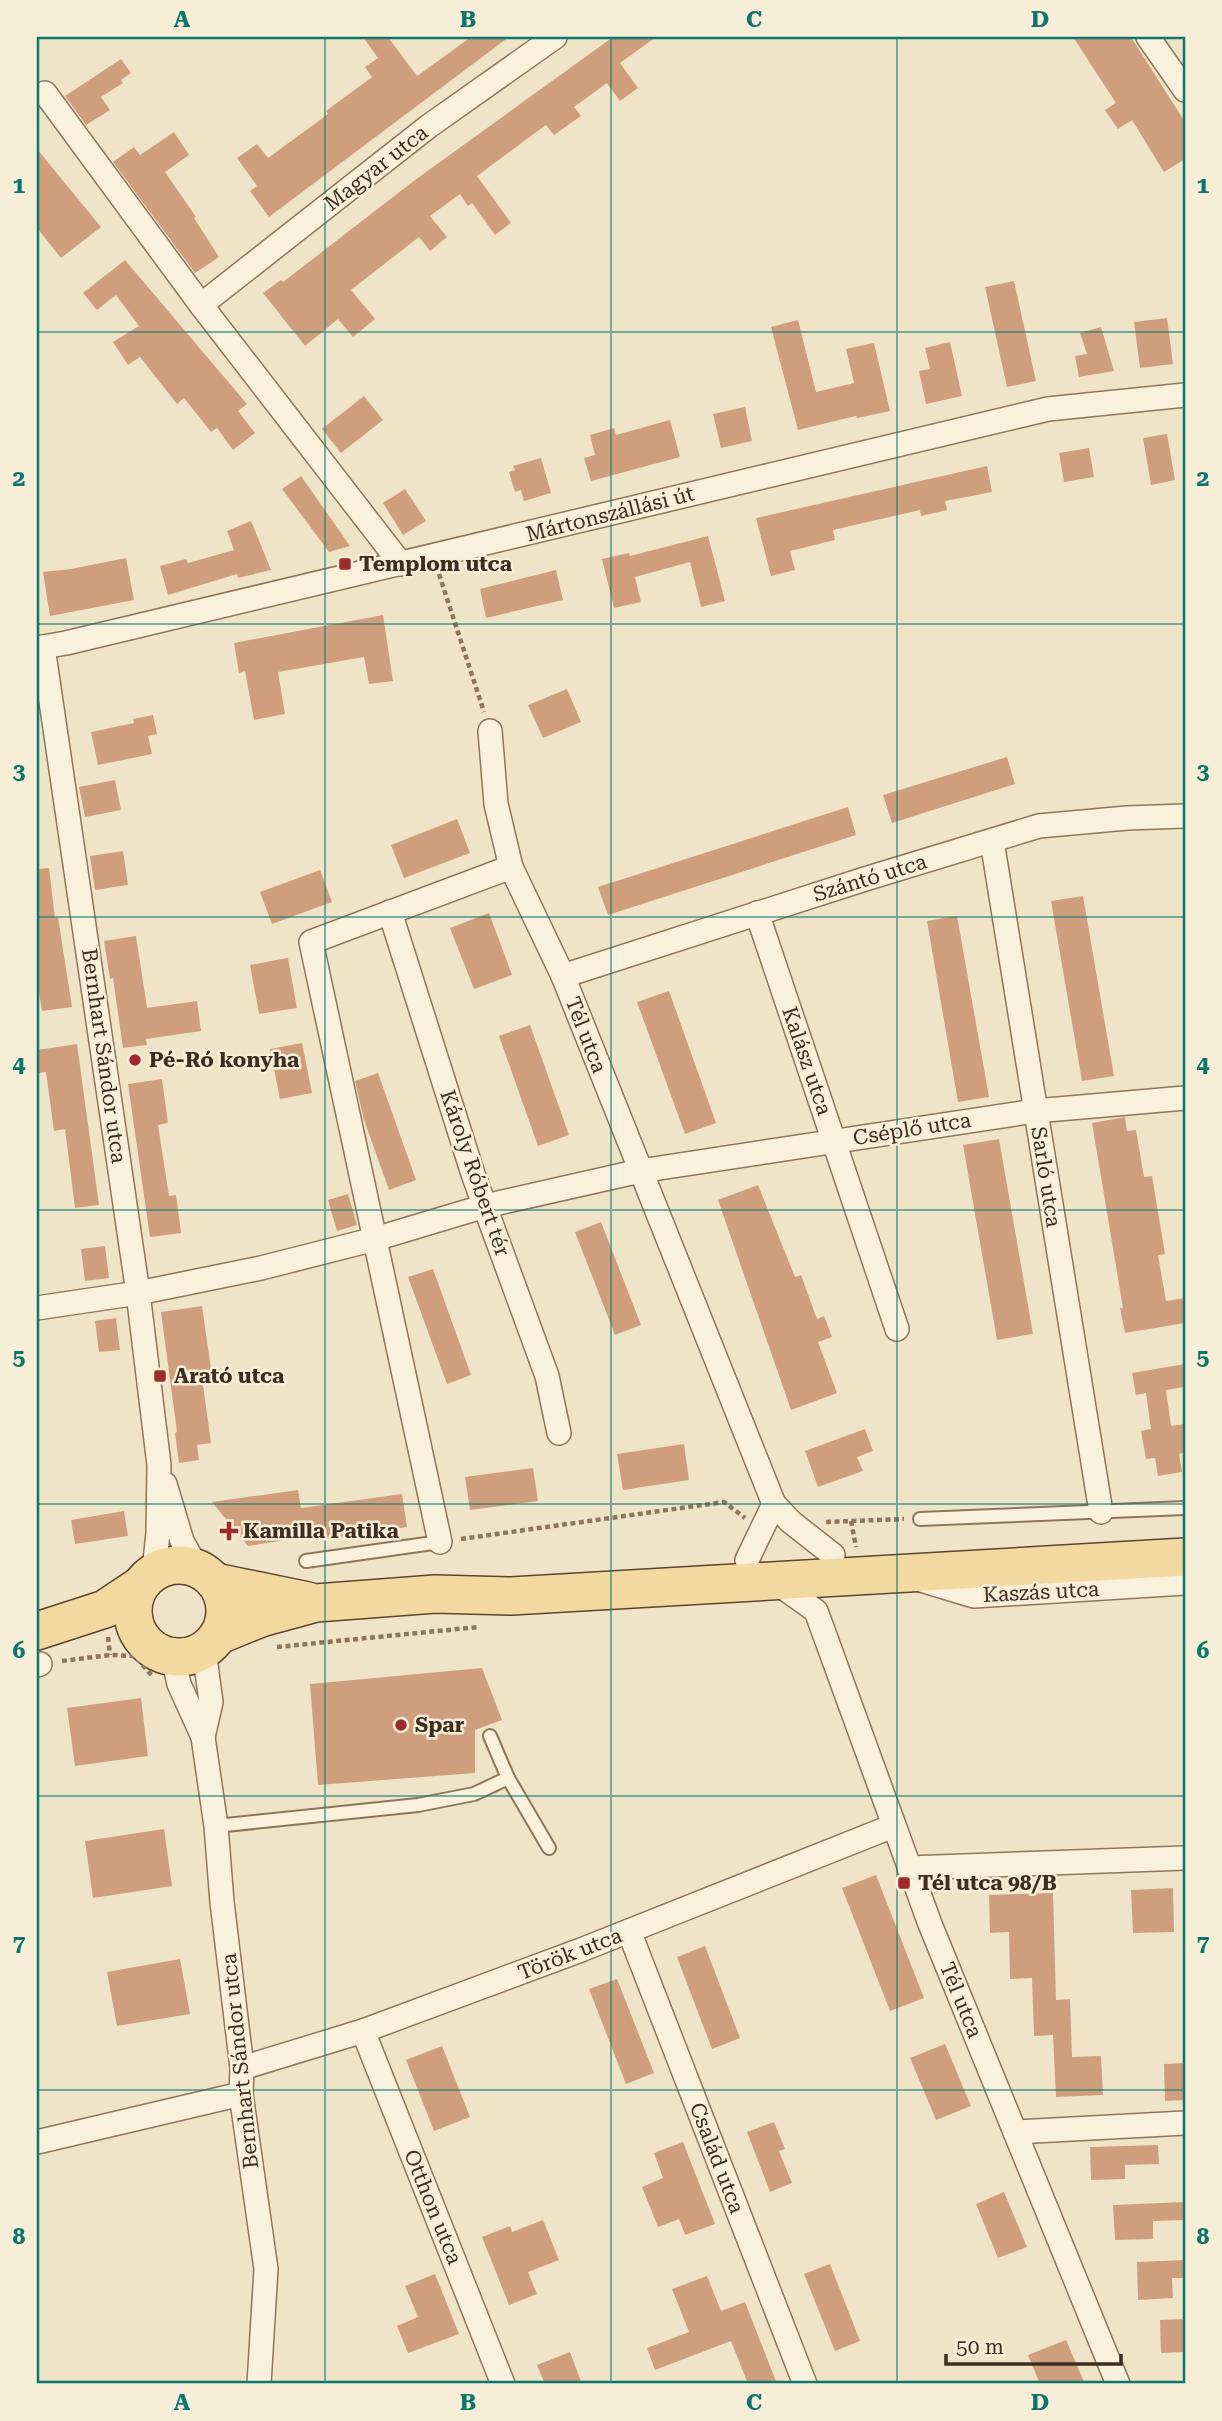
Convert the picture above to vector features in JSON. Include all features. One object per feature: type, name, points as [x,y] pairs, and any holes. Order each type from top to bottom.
[{"type":"main road","points":[[146,1579],[132,1604],[133,1621],[141,1637],[155,1651],[199,1647],[261,1618],[316,1603],[435,1594],[513,1578],[760,1570],[834,1551],[1185,1534]]},
{"type":"main road","points":[[834,1551],[901,1573],[1185,1557]]},
{"type":"main road","points":[[38,1649],[75,1619],[105,1609],[146,1579],[175,1564],[206,1575],[316,1603]]},
{"type":"main road","points":[[199,1647],[225,1617],[224,1598],[206,1575]]},
{"type":"main road","points":[[38,1649],[141,1637]]},
{"type":"street","name":"Magyar utca","points":[[201,305],[429,126],[555,37]]},
{"type":"street","points":[[1148,37],[1185,90]]},
{"type":"street","points":[[45,93],[201,305],[401,564]]},
{"type":"street","name":"Mártonszállási út","points":[[40,648],[1048,410],[1185,395]]},
{"type":"street","name":"Bernhart Sándor utca","points":[[40,648],[138,1293],[159,1465],[158,1533],[146,1579]]},
{"type":"street","name":"Tél utca","points":[[490,731],[496,804],[511,867],[563,976],[774,1504],[791,1522],[834,1551]]},
{"type":"street","name":"Szántó utca","points":[[563,976],[1039,826],[1185,816]]},
{"type":"street","name":"Sarló utca","points":[[992,841],[1101,1512]]},
{"type":"street","points":[[440,1542],[311,942],[511,867]]},
{"type":"street","name":"Károly Róbert tér","points":[[390,912],[485,1206],[547,1376],[559,1433]]},
{"type":"street","name":"Kalász utca","points":[[757,913],[897,1329]]},
{"type":"street","name":"Cséplő utca","points":[[640,1171],[1035,1111],[1185,1098]]},
{"type":"street","points":[[37,1308],[138,1293],[261,1268],[375,1239],[485,1206],[640,1171]]},
{"type":"street","name":"Bernhart Sándor utca","points":[[159,1465],[182,1541],[206,1575]]},
{"type":"street","points":[[774,1504],[760,1570],[816,1611],[834,1551]]},
{"type":"street","name":"Kaszás utca","points":[[901,1573],[974,1597],[1185,1583]]},
{"type":"street","name":"Tél utca","points":[[816,1611],[892,1826],[1118,2384]]},
{"type":"street","name":"Bernhart Sándor utca","points":[[199,1647],[179,1684],[203,1737],[216,1826],[222,1902],[242,2067],[241,2094],[266,2269],[259,2384]]},
{"type":"street","name":"Bernhart Sándor utca","points":[[199,1647],[211,1702],[203,1737]]},
{"type":"street","name":"Török utca","points":[[242,2067],[363,2031],[629,1931],[892,1826]]},
{"type":"street","points":[[909,1868],[1185,1858]]},
{"type":"street","name":"Család utca","points":[[629,1931],[805,2384]]},
{"type":"street","name":"Otthon utca","points":[[363,2031],[503,2384]]},
{"type":"street","points":[[37,2142],[241,2094]]},
{"type":"street","points":[[1015,2132],[1185,2123]]},
{"type":"lane","points":[[920,1519],[1185,1508]]},
{"type":"lane","points":[[306,1561],[440,1542]]},
{"type":"lane","points":[[37,1614],[75,1619]]},
{"type":"lane","points":[[489,1736],[508,1778],[549,1848]]},
{"type":"lane","points":[[216,1826],[418,1805],[474,1794],[508,1778]]},
{"type":"path","points":[[434,557],[490,731]]},
{"type":"path","points":[[440,1542],[724,1502],[752,1524]]},
{"type":"path","points":[[834,1551],[920,1519]]},
{"type":"building","points":[[363,37],[388,37],[417,76],[471,37],[509,37],[269,217],[250,191],[257,186],[237,158],[257,144],[268,158],[328,114],[326,111],[372,77],[365,67],[378,58]]},
{"type":"building","points":[[613,37],[656,37],[620,63],[638,88],[620,101],[607,83],[574,107],[581,116],[554,135],[546,125],[477,176],[511,223],[495,235],[472,203],[468,206],[460,194],[430,216],[447,237],[430,251],[419,237],[351,290],[375,319],[353,337],[338,319],[305,346],[263,293],[281,280],[283,282],[415,180]]},
{"type":"building","points":[[1073,37],[1131,37],[1185,122],[1185,159],[1164,172],[1132,120],[1118,129],[1105,110],[1116,103]]},
{"type":"building","points":[[121,59],[131,73],[121,80],[123,83],[101,97],[110,110],[86,125],[65,96]]},
{"type":"building","points":[[174,132],[189,155],[165,172],[219,257],[195,273],[113,162],[134,147],[140,155]]},
{"type":"building","points":[[37,149],[101,227],[61,258],[37,228]]},
{"type":"building","points":[[125,260],[247,404],[238,411],[255,433],[233,450],[217,428],[211,432],[184,398],[177,404],[140,357],[128,365],[113,342],[139,326],[116,295],[97,310],[83,293]]},
{"type":"building","points":[[1014,281],[1036,381],[1007,387],[985,287]]},
{"type":"building","points":[[1167,318],[1173,364],[1140,368],[1134,322]]},
{"type":"building","points":[[798,320],[816,392],[854,383],[846,349],[874,343],[890,411],[798,430],[771,327]]},
{"type":"building","points":[[1101,327],[1114,371],[1079,377],[1075,356],[1087,354],[1080,333]]},
{"type":"building","points":[[950,342],[962,396],[926,404],[919,371],[930,369],[925,348]]},
{"type":"building","points":[[364,396],[383,420],[341,453],[322,429]]},
{"type":"building","points":[[745,407],[752,441],[721,448],[713,414]]},
{"type":"building","points":[[670,420],[680,457],[591,481],[584,458],[595,455],[590,435],[614,428],[616,435]]},
{"type":"building","points":[[1167,434],[1175,480],[1151,485],[1143,438]]},
{"type":"building","points":[[1089,448],[1094,477],[1064,482],[1059,453]]},
{"type":"building","points":[[541,458],[551,493],[524,501],[521,490],[515,492],[509,472],[515,470],[513,466]]},
{"type":"building","points":[[987,466],[992,492],[945,501],[947,510],[921,516],[920,510],[833,530],[835,540],[790,551],[795,570],[771,576],[756,518]]},
{"type":"building","points":[[301,476],[350,546],[329,552],[282,489]]},
{"type":"building","points":[[405,489],[426,521],[403,535],[383,503]]},
{"type":"building","points":[[251,521],[271,570],[238,578],[237,574],[168,595],[160,566],[186,559],[188,563],[234,550],[227,531]]},
{"type":"building","points":[[708,536],[725,601],[701,607],[690,562],[635,577],[641,602],[614,608],[602,559],[629,553],[630,556]]},
{"type":"building","points":[[126,558],[134,600],[50,616],[43,572]]},
{"type":"building","points":[[556,570],[563,600],[486,618],[480,589]]},
{"type":"building","points":[[383,615],[393,681],[369,684],[364,657],[278,672],[285,714],[254,720],[245,671],[239,673],[234,643]]},
{"type":"building","points":[[567,689],[581,722],[543,738],[528,705]]},
{"type":"building","points":[[153,715],[157,734],[148,736],[152,754],[98,765],[91,732],[134,723],[133,719]]},
{"type":"building","points":[[1007,757],[1015,784],[892,823],[883,795]]},
{"type":"building","points":[[115,780],[121,810],[85,817],[79,787]]},
{"type":"building","points":[[848,807],[856,835],[608,915],[598,887]]},
{"type":"building","points":[[457,819],[470,853],[404,878],[391,845]]},
{"type":"building","points":[[123,851],[128,885],[95,890],[90,856]]},
{"type":"building","points":[[49,868],[55,918],[58,917],[72,1007],[42,1011],[37,980],[37,869]]},
{"type":"building","points":[[320,870],[332,902],[272,924],[260,892]]},
{"type":"building","points":[[1083,896],[1114,1076],[1082,1081],[1051,901]]},
{"type":"building","points":[[489,913],[512,975],[474,989],[450,928]]},
{"type":"building","points":[[957,916],[989,1097],[958,1102],[927,921]]},
{"type":"building","points":[[136,936],[147,1008],[197,1001],[201,1031],[146,1039],[147,1045],[123,1048],[113,978],[110,979],[104,941]]},
{"type":"building","points":[[288,958],[297,1008],[259,1014],[250,965]]},
{"type":"building","points":[[669,991],[716,1123],[685,1134],[637,1002]]},
{"type":"building","points":[[530,1025],[569,1135],[538,1146],[499,1036]]},
{"type":"building","points":[[302,1043],[312,1093],[280,1099],[270,1049]]},
{"type":"building","points":[[77,1044],[99,1205],[75,1208],[65,1129],[54,1131],[46,1072],[39,1073],[37,1050]]},
{"type":"building","points":[[378,1073],[416,1180],[389,1190],[364,1120],[355,1081]]},
{"type":"building","points":[[162,1079],[168,1123],[158,1125],[169,1196],[176,1195],[181,1233],[150,1237],[128,1084]]},
{"type":"building","points":[[1125,1117],[1127,1131],[1136,1130],[1144,1177],[1152,1176],[1165,1254],[1158,1255],[1166,1301],[1185,1298],[1185,1323],[1125,1333],[1092,1123]]},
{"type":"building","points":[[999,1139],[1033,1334],[997,1340],[963,1145]]},
{"type":"building","points":[[758,1185],[795,1277],[801,1275],[817,1319],[824,1316],[832,1337],[818,1342],[837,1393],[791,1410],[718,1200]]},
{"type":"building","points":[[348,1194],[357,1225],[337,1231],[328,1200]]},
{"type":"building","points":[[601,1222],[641,1325],[615,1335],[575,1232]]},
{"type":"building","points":[[105,1246],[109,1278],[85,1281],[81,1249]]},
{"type":"building","points":[[433,1269],[471,1375],[447,1384],[408,1277]]},
{"type":"building","points":[[202,1306],[213,1383],[203,1385],[211,1443],[197,1445],[199,1460],[179,1463],[161,1312]]},
{"type":"building","points":[[116,1318],[120,1350],[99,1352],[95,1321]]},
{"type":"building","points":[[1185,1364],[1185,1387],[1166,1390],[1171,1426],[1185,1424],[1185,1452],[1179,1454],[1182,1472],[1158,1476],[1155,1458],[1146,1459],[1141,1431],[1151,1429],[1146,1393],[1136,1395],[1132,1373]]},
{"type":"building","points":[[865,1429],[873,1451],[857,1457],[863,1471],[818,1487],[805,1451]]},
{"type":"building","points":[[684,1444],[689,1480],[623,1490],[617,1454]]},
{"type":"building","points":[[533,1468],[538,1501],[470,1510],[465,1477]]},
{"type":"building","points":[[298,1490],[301,1508],[402,1494],[407,1527],[325,1539],[325,1534],[248,1546],[212,1502]]},
{"type":"building","points":[[124,1511],[128,1536],[75,1544],[71,1520]]},
{"type":"building","name":"Spar","points":[[482,1668],[502,1720],[475,1730],[475,1773],[318,1785],[310,1684]]},
{"type":"building","points":[[141,1698],[148,1756],[75,1766],[67,1708]]},
{"type":"building","points":[[164,1829],[172,1886],[93,1898],[85,1841]]},
{"type":"building","points":[[876,1875],[924,1998],[890,2011],[842,1888]]},
{"type":"building","points":[[1173,1888],[1174,1932],[1133,1933],[1131,1890]]},
{"type":"building","points":[[1053,1893],[1056,2000],[1070,1999],[1072,2057],[1101,2056],[1103,2095],[1056,2097],[1053,2035],[1034,2036],[1032,1978],[1010,1979],[1009,1932],[990,1933],[989,1895]]},
{"type":"building","points":[[705,1946],[740,2038],[712,2049],[677,1957]]},
{"type":"building","points":[[180,1959],[190,2014],[117,2026],[107,1972]]},
{"type":"building","points":[[617,1979],[654,2073],[626,2084],[589,1989]]},
{"type":"building","points":[[945,2044],[971,2106],[936,2120],[910,2058]]},
{"type":"building","points":[[442,2046],[470,2117],[434,2131],[406,2060]]},
{"type":"building","points":[[1185,2063],[1185,2100],[1165,2101],[1164,2064]]},
{"type":"building","points":[[774,2122],[785,2149],[779,2151],[792,2183],[770,2192],[747,2132]]},
{"type":"building","points":[[683,2142],[715,2224],[685,2235],[679,2219],[658,2227],[642,2187],[663,2178],[654,2153]]},
{"type":"building","points":[[1158,2145],[1159,2164],[1125,2165],[1125,2179],[1091,2180],[1090,2147]]},
{"type":"building","points":[[1004,2192],[1027,2247],[998,2258],[976,2204]]},
{"type":"building","points":[[1185,2202],[1185,2220],[1153,2221],[1153,2239],[1115,2240],[1113,2205]]},
{"type":"building","points":[[543,2220],[559,2260],[528,2272],[537,2294],[509,2305],[482,2237],[510,2226],[512,2232]]},
{"type":"building","points":[[1185,2260],[1185,2278],[1172,2278],[1173,2298],[1138,2300],[1137,2262]]},
{"type":"building","points":[[830,2264],[860,2341],[835,2351],[804,2274]]},
{"type":"building","points":[[435,2274],[459,2334],[408,2353],[397,2326],[418,2317],[405,2286]]},
{"type":"building","points":[[707,2276],[721,2311],[745,2302],[777,2384],[748,2384],[731,2341],[655,2370],[647,2348],[689,2332],[672,2289]]},
{"type":"building","points":[[1185,2319],[1185,2352],[1161,2353],[1160,2320]]},
{"type":"building","points":[[1066,2340],[1085,2384],[1040,2384],[1028,2355]]},
{"type":"building","points":[[570,2352],[582,2384],[545,2384],[537,2365]]},
{"type":"place","name":"Templom utca","points":[[345,564]]},
{"type":"place","name":"Pé-Ró konyha","points":[[135,1060]]},
{"type":"place","name":"Arató utca","points":[[160,1376]]},
{"type":"place","name":"Kamilla Patika","points":[[229,1531]]},
{"type":"place","name":"Spar","points":[[401,1725]]},
{"type":"place","name":"Tél utca 98/B","points":[[904,1883]]}]
